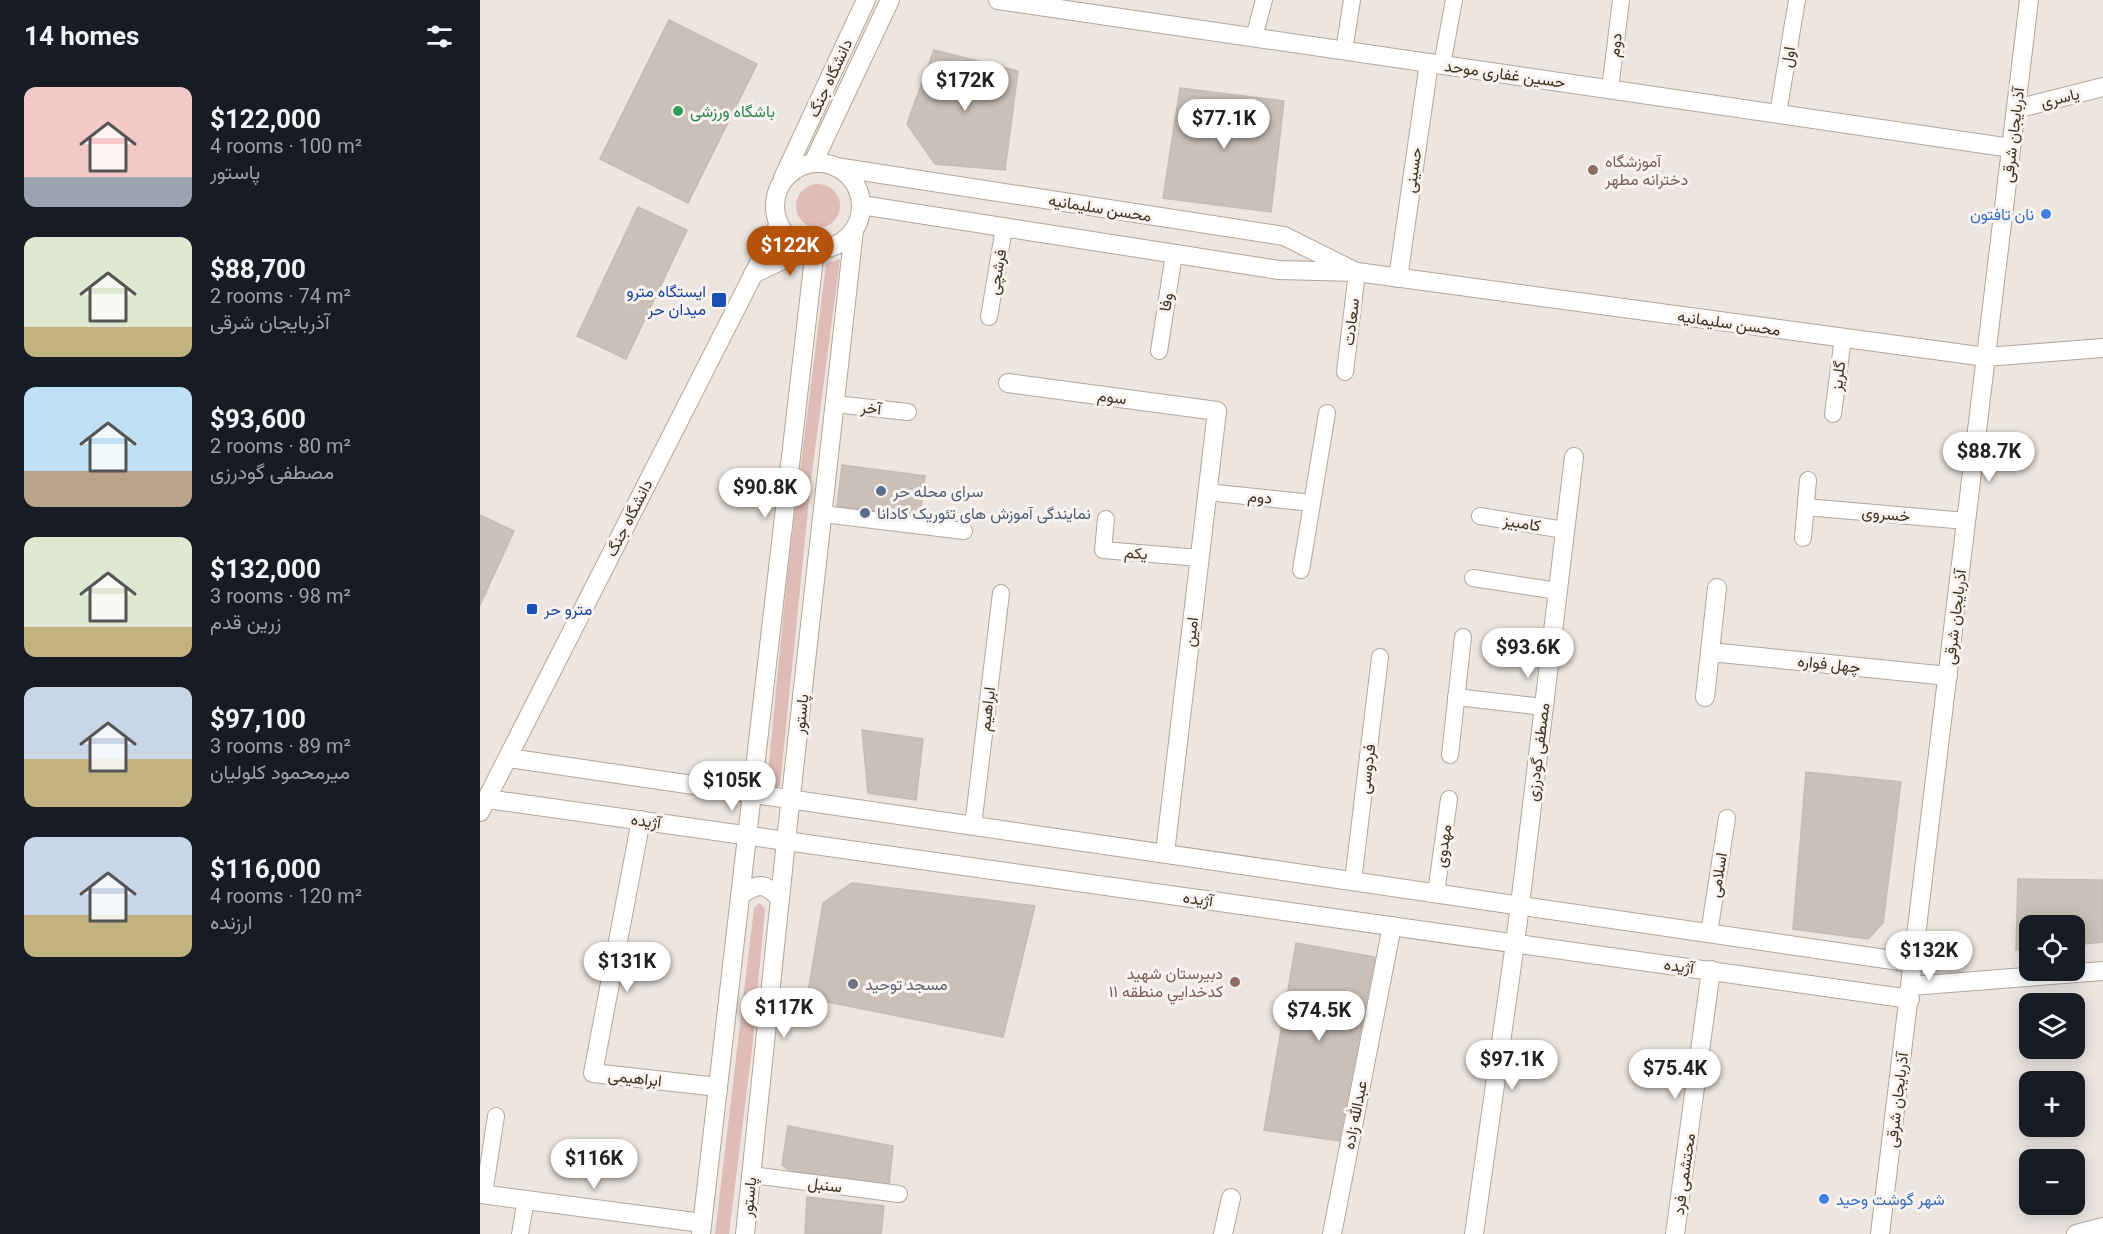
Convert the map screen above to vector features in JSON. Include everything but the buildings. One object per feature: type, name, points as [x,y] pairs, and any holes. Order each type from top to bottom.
[{"type":"main road","name":"دانشگاه جنگ","points":[[779,188],[866,0]]},
{"type":"main road","name":"دانشگاه جنگ","points":[[813,164],[891,0]]},
{"type":"main road","name":"حسین غفاری موحد","points":[[998,0],[2011,148]]},
{"type":"main road","name":"آذربایجان شرقی","points":[[1880,1234],[2029,0]]},
{"type":"main road","name":"حسینی","points":[[1398,278],[1436,64]]},
{"type":"main road","name":"یاسری","points":[[2016,109],[2103,87]]},
{"type":"main road","points":[[753,274],[811,249],[837,245],[854,230],[861,206],[854,183],[836,167],[813,164],[792,172],[779,188],[775,200],[779,224],[793,242],[811,249]]},
{"type":"main road","name":"محسن سلیمانیه","points":[[836,167],[1284,236],[1356,272]]},
{"type":"main road","name":"محسن سلیمانیه","points":[[861,206],[1279,270],[1356,272],[1986,357],[2103,348]]},
{"type":"main road","name":"دانشگاه جنگ","points":[[483,806],[779,224]]},
{"type":"main road","name":"پاستور","points":[[745,1234],[854,230]]},
{"type":"main road","points":[[482,1194],[702,1228],[811,249]]},
{"type":"main road","name":"سوم","points":[[1008,383],[1217,411]]},
{"type":"main road","name":"امین","points":[[1165,853],[1217,411]]},
{"type":"main road","name":"مصطفی گودرزی","points":[[1474,1234],[1520,905],[1574,456]]},
{"type":"main road","points":[[1705,697],[1717,588]]},
{"type":"main road","name":"چهل فواره","points":[[1710,652],[1948,676]]},
{"type":"main road","points":[[507,758],[1913,963]]},
{"type":"main road","name":"آژیده","points":[[483,806],[641,820],[1711,970],[1910,992],[2103,970]]},
{"type":"main road","name":"ابراهیمی","points":[[641,820],[593,1073],[718,1087]]},
{"type":"main road","points":[[740,896],[755,886],[768,886],[780,898]]},
{"type":"main road","name":"عبدالله زاده","points":[[1332,1234],[1392,926]]},
{"type":"main road","name":"محتشمی فرد","points":[[1675,1234],[1711,970]]},
{"type":"main road","points":[[1223,1234],[1231,1198]]},
{"type":"main road","points":[[2076,1234],[2103,1227]]},
{"type":"lane","points":[[1254,37],[1264,0]]},
{"type":"lane","points":[[1344,51],[1352,0]]},
{"type":"lane","points":[[1436,64],[1454,0]]},
{"type":"lane","name":"دوم","points":[[1610,90],[1621,0]]},
{"type":"lane","name":"اول","points":[[1778,114],[1797,0]]},
{"type":"lane","name":"فرشچی","points":[[989,317],[1005,228]]},
{"type":"lane","name":"وفا","points":[[1159,351],[1174,254]]},
{"type":"lane","name":"سعادت","points":[[1345,372],[1356,272]]},
{"type":"lane","name":"گلریز","points":[[1833,414],[1843,338]]},
{"type":"lane","name":"آخر","points":[[835,404],[908,412]]},
{"type":"lane","points":[[1301,570],[1327,413]]},
{"type":"lane","points":[[1803,538],[1808,480]]},
{"type":"lane","name":"دوم","points":[[1207,492],[1312,503]]},
{"type":"lane","name":"خسروی","points":[[1806,507],[1966,521]]},
{"type":"lane","points":[[823,514],[964,531]]},
{"type":"lane","name":"کامبیز","points":[[1480,516],[1564,530]]},
{"type":"lane","name":"یکم","points":[[1106,519],[1103,550],[1199,558]]},
{"type":"lane","points":[[1473,578],[1558,591]]},
{"type":"lane","name":"ابراهیم","points":[[973,825],[1001,593]]},
{"type":"lane","points":[[1450,755],[1463,637]]},
{"type":"lane","name":"فردوسی","points":[[1353,881],[1380,657]]},
{"type":"lane","points":[[1456,697],[1543,707]]},
{"type":"lane","name":"مهدوی","points":[[1436,893],[1449,799]]},
{"type":"lane","name":"اسلامی","points":[[1709,933],[1727,818]]},
{"type":"lane","points":[[482,1194],[496,1116]]},
{"type":"lane","name":"سنبل","points":[[752,1175],[899,1194]]},
{"type":"lane","points":[[520,1234],[526,1199]]},
{"type":"shaded area","points":[[818,184],[833,191],[840,206],[833,221],[818,228],[803,221],[796,206],[803,191]]},
{"type":"shaded area","points":[[840,259],[811,480],[780,786],[772,788],[767,783],[788,568],[826,264]]},
{"type":"shaded area","points":[[760,903],[765,909],[752,1049],[729,1234],[715,1234],[754,908]]},
{"type":"place","name":"باشگاه ورزشی","points":[[678,111]]},
{"type":"place","name":"آموزشگاه دخترانه مطهر","points":[[1593,170]]},
{"type":"place","name":"نان تافتون","points":[[2046,214]]},
{"type":"place","name":"ایستگاه مترو میدان حر","points":[[719,300]]},
{"type":"place","name":"سرای محله حر","points":[[881,491]]},
{"type":"place","name":"نمایندگی آموزش های تئوریک کادانا","points":[[865,513]]},
{"type":"place","name":"مترو حر","points":[[532,609]]},
{"type":"place","name":"دبيرستان شهيد كدخدايي منطقه ١١","points":[[1235,982]]},
{"type":"place","name":"مسجد توحید","points":[[853,984]]},
{"type":"place","name":"شهر گوشت وحید","points":[[1824,1199]]}]
